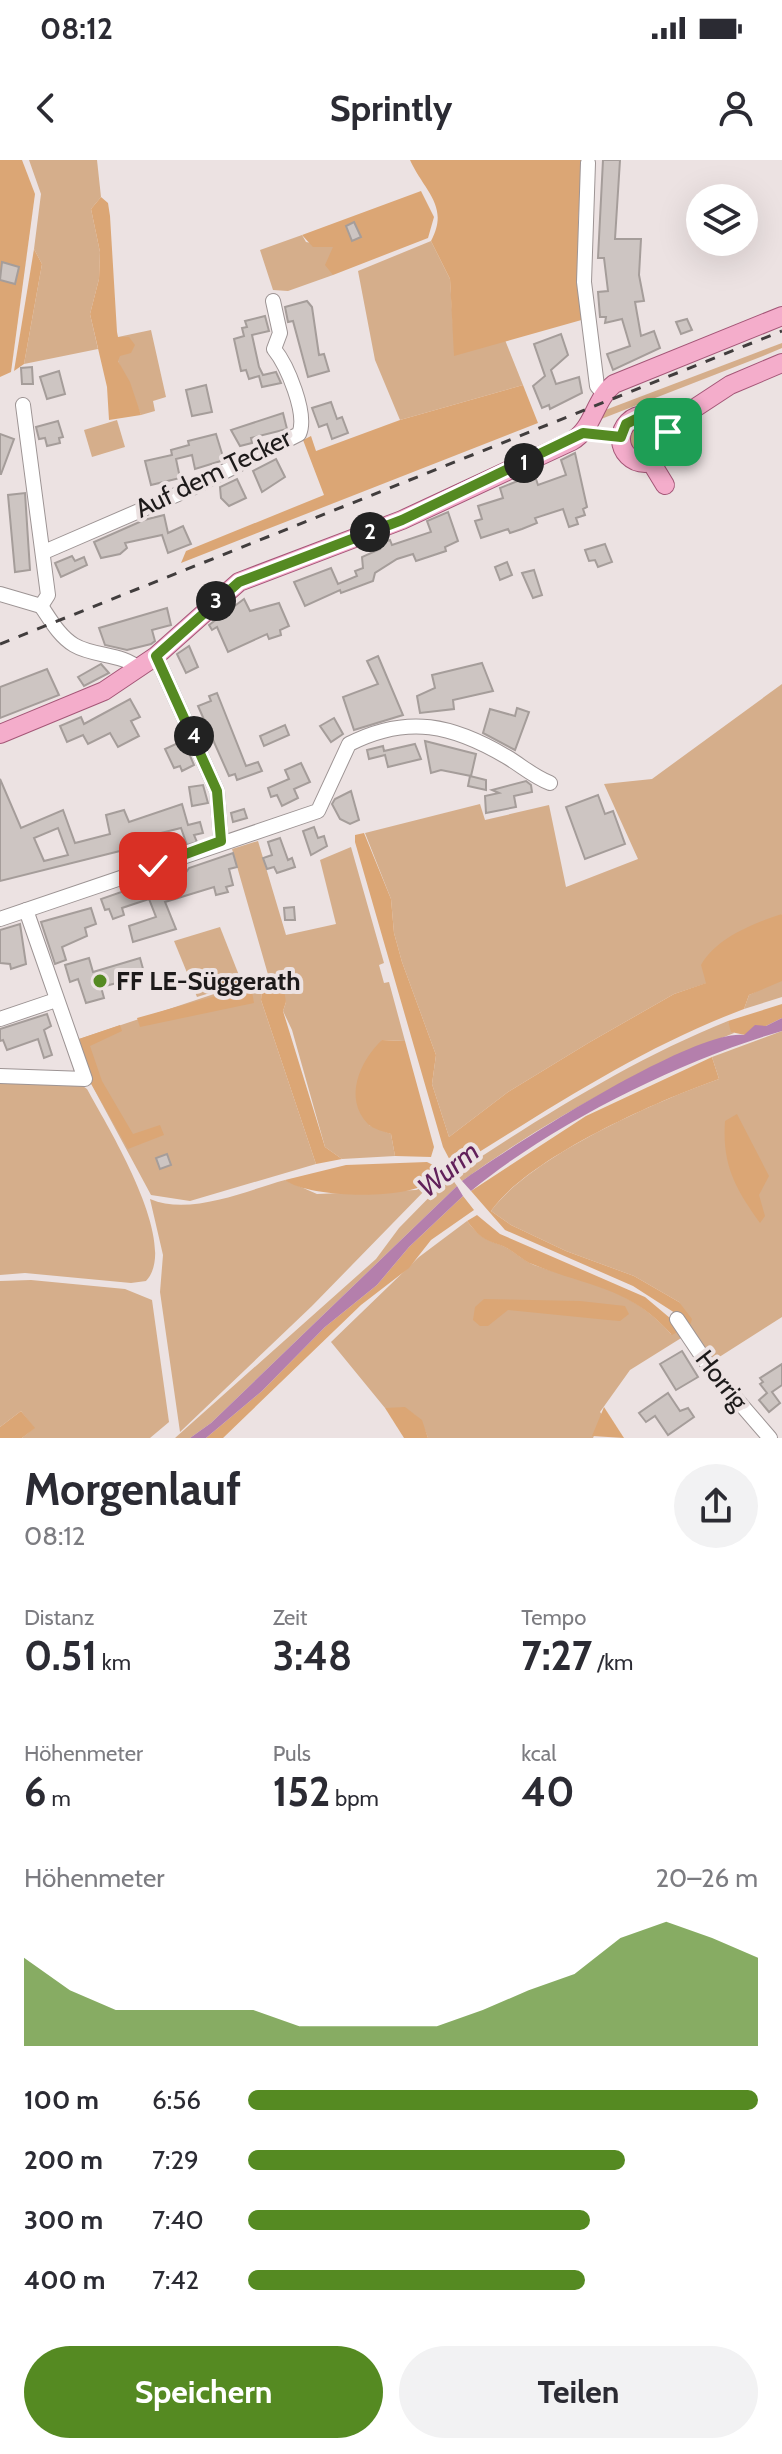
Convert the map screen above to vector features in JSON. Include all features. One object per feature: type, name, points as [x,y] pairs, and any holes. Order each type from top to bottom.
[{"type":"main road","points":[[0,734],[104,691],[139,669],[239,582],[402,520],[586,428],[603,393],[614,384],[782,316]]},
{"type":"main road","points":[[666,427],[730,385],[782,363]]},
{"type":"main road","points":[[651,462],[666,450],[669,436],[666,427],[651,416],[637,416],[626,424],[621,437],[630,458],[651,462],[665,485]]},
{"type":"main road","points":[[586,428],[621,437]]},
{"type":"street","points":[[588,163],[584,282],[597,386],[603,393]]},
{"type":"street","name":"Auf dem Tecker","points":[[44,552],[192,488],[299,434],[301,422],[288,366],[274,349],[280,333],[273,301]]},
{"type":"street","points":[[23,405],[48,595],[41,606]]},
{"type":"street","points":[[0,594],[41,606],[69,642],[87,652],[127,660],[139,669]]},
{"type":"street","points":[[156,656],[217,791],[221,841]]},
{"type":"street","points":[[0,919],[221,841],[318,811],[349,744],[394,727],[434,726],[470,737],[550,783]]},
{"type":"street","points":[[0,1076],[85,1079],[26,910]]},
{"type":"street","points":[[0,1019],[56,1000]]},
{"type":"street","name":"Horrig","points":[[677,1319],[712,1371],[770,1438]]},
{"type":"shaded area","points":[[0,160],[22,160],[35,194],[11,372],[0,377]]},
{"type":"shaded area","points":[[29,160],[97,160],[101,197],[91,209],[100,252],[99,279],[90,314],[98,349],[24,364],[42,264],[34,249],[41,194]]},
{"type":"shaded area","points":[[410,160],[582,160],[578,225],[585,319],[454,356],[450,279],[431,241],[438,218],[436,208]]},
{"type":"shaded area","points":[[421,191],[434,217],[428,238],[333,275],[325,265],[333,247],[313,247],[302,235]]},
{"type":"shaded area","points":[[101,197],[108,203],[110,216],[118,337],[129,337],[135,345],[131,353],[120,356],[118,361],[130,382],[141,415],[109,420],[107,387],[90,314],[99,279],[100,252],[91,209]]},
{"type":"shaded area","points":[[302,235],[306,242],[333,247],[333,275],[288,291],[273,290],[260,250]]},
{"type":"shaded area","points":[[431,241],[450,279],[455,355],[505,340],[523,385],[400,420],[375,360],[358,271]]},
{"type":"shaded area","points":[[34,249],[42,264],[24,364],[14,371]]},
{"type":"shaded area","points":[[151,330],[166,397],[153,401],[155,411],[141,415],[118,361],[118,337]]},
{"type":"shaded area","points":[[782,343],[782,348],[763,356],[596,421],[600,412]]},
{"type":"shaded area","points":[[523,385],[538,423],[181,563],[186,551],[324,495],[303,440],[311,436],[316,451],[400,420]]},
{"type":"shaded area","points":[[117,420],[125,447],[92,457],[84,430]]},
{"type":"shaded area","points":[[645,423],[656,428],[661,439],[656,450],[645,455],[634,450],[629,439],[634,428]]},
{"type":"shaded area","points":[[782,684],[782,914],[707,983],[674,994],[590,1042],[508,1092],[449,1137],[432,1084],[436,1055],[402,962],[394,933],[391,899],[365,833],[480,804],[485,820],[549,805],[566,887],[638,859],[604,784],[652,779]]},
{"type":"shaded area","points":[[364,833],[391,899],[394,933],[402,962],[436,1055],[432,1084],[449,1137],[508,1092],[590,1042],[674,994],[706,983],[701,965],[716,947],[748,927],[782,914],[782,981],[749,995],[744,1009],[631,1061],[454,1168],[443,1147],[355,842],[355,835]]},
{"type":"shaded area","points":[[258,841],[286,935],[336,924],[320,860],[351,847],[384,963],[379,965],[384,983],[389,982],[405,1041],[382,1040],[369,1125],[391,1134],[395,1156],[342,1159],[325,1147],[292,1030],[283,1011],[286,1002],[276,986],[271,985],[232,849]]},
{"type":"shaded area","points":[[220,927],[242,983],[197,997],[174,941]]},
{"type":"shaded area","points":[[253,981],[262,987],[261,1000],[316,1164],[190,1201],[151,1195],[88,1078],[76,1040]]},
{"type":"shaded area","points":[[782,981],[782,997],[744,1009],[749,995]]},
{"type":"shaded area","points":[[271,985],[284,990],[286,1002],[283,1011],[325,1147],[342,1159],[316,1164],[261,1000],[262,987]]},
{"type":"shaded area","points":[[251,986],[254,1003],[140,1027],[137,1018]]},
{"type":"shaded area","points":[[782,1004],[782,1018],[766,1026],[755,1026],[745,1035],[731,1032],[728,1021]]},
{"type":"shaded area","points":[[782,1018],[782,1031],[702,1059],[619,1097],[540,1142],[471,1191],[462,1181],[559,1118],[645,1070],[685,1050],[719,1038],[744,1035],[755,1025],[766,1026]]},
{"type":"shaded area","points":[[728,1021],[734,1033],[594,1098],[527,1137],[462,1181],[456,1173],[622,1071]]},
{"type":"shaded area","points":[[120,1025],[122,1031],[90,1046],[102,1081],[133,1134],[160,1125],[164,1135],[128,1149],[88,1078],[76,1040]]},
{"type":"shaded area","points":[[782,1031],[782,1317],[713,1361],[691,1332],[679,1302],[634,1276],[566,1251],[511,1225],[491,1211],[509,1191],[564,1151],[629,1116],[719,1079],[712,1057]]},
{"type":"shaded area","points":[[382,1040],[405,1041],[434,1147],[431,1157],[395,1156],[391,1134],[370,1126],[361,1114],[357,1103],[357,1080],[367,1058]]},
{"type":"shaded area","points":[[712,1057],[719,1079],[630,1116],[563,1151],[509,1191],[491,1211],[511,1225],[566,1251],[634,1276],[679,1302],[692,1319],[689,1329],[675,1313],[633,1286],[505,1230],[471,1191],[586,1116]]},
{"type":"shaded area","points":[[0,1080],[77,1082],[87,1089],[123,1155],[148,1213],[154,1240],[154,1264],[146,1281],[131,1283],[25,1273],[0,1275]]},
{"type":"shaded area","points":[[737,1114],[769,1176],[759,1195],[765,1216],[760,1223],[737,1187],[728,1163],[725,1121]]},
{"type":"shaded area","points":[[427,1162],[435,1166],[436,1178],[407,1191],[386,1194],[316,1191],[285,1180],[346,1165]]},
{"type":"shaded area","points":[[450,1176],[457,1186],[211,1423],[190,1438],[175,1438],[376,1259],[399,1228]]},
{"type":"shaded area","points":[[285,1180],[317,1194],[416,1190],[431,1184],[312,1306],[180,1432],[160,1292],[163,1255],[150,1199],[166,1204],[200,1203]]},
{"type":"shaded area","points":[[457,1186],[463,1196],[409,1247],[377,1285],[325,1327],[262,1391],[206,1438],[190,1438],[211,1423]]},
{"type":"shaded area","points":[[463,1196],[474,1210],[431,1240],[409,1268],[361,1305],[223,1438],[206,1438],[262,1391],[325,1327],[377,1285],[409,1247]]},
{"type":"shaded area","points":[[477,1215],[500,1234],[645,1297],[683,1329],[672,1335],[640,1306],[623,1297],[532,1264],[485,1239],[467,1221]]},
{"type":"shaded area","points":[[467,1221],[482,1237],[534,1265],[625,1297],[671,1334],[683,1329],[686,1335],[630,1370],[600,1412],[603,1416],[593,1438],[428,1438],[413,1414],[385,1408],[331,1342],[419,1257]]},
{"type":"shaded area","points":[[31,1280],[125,1289],[152,1300],[169,1422],[150,1438],[22,1438],[34,1428],[21,1411],[0,1427],[0,1281]]},
{"type":"shaded area","points":[[484,1299],[580,1301],[625,1306],[629,1314],[620,1321],[508,1310],[488,1326],[480,1326],[473,1320],[475,1307]]},
{"type":"shaded area","points":[[405,1407],[422,1420],[428,1438],[404,1438],[385,1408]]},
{"type":"shaded area","points":[[604,1407],[624,1438],[592,1436]]},
{"type":"shaded area","points":[[21,1411],[35,1428],[22,1438],[0,1438],[0,1427]]},
{"type":"building","points":[[603,160],[620,160],[615,239],[641,239],[639,275],[644,301],[635,302],[641,336],[654,331],[660,348],[613,370],[607,354],[630,346],[622,319],[605,323],[606,317],[600,317],[598,292],[608,291],[604,258],[598,258]]},
{"type":"building","points":[[354,222],[361,237],[352,241],[346,226]]},
{"type":"building","points":[[2,262],[19,267],[15,284],[0,280]]},
{"type":"building","points":[[307,301],[312,307],[319,355],[324,354],[329,371],[308,377],[293,321],[288,322],[285,307]]},
{"type":"building","points":[[265,316],[269,331],[252,335],[259,367],[263,375],[276,372],[281,383],[262,387],[259,376],[249,379],[246,370],[241,371],[234,339],[244,336],[242,328],[247,327],[245,321]]},
{"type":"building","points":[[687,319],[692,330],[681,334],[676,322]]},
{"type":"building","points":[[561,334],[568,355],[551,370],[556,384],[579,377],[582,393],[550,409],[549,405],[542,408],[533,386],[545,376],[534,344]]},
{"type":"building","points":[[32,367],[33,384],[22,384],[21,368]]},
{"type":"building","points":[[59,371],[65,394],[47,399],[40,377]]},
{"type":"building","points":[[206,385],[212,412],[192,416],[186,390]]},
{"type":"building","points":[[331,402],[337,419],[342,417],[348,433],[332,439],[327,424],[319,427],[312,408]]},
{"type":"building","points":[[283,413],[287,429],[251,438],[252,443],[240,446],[231,430]]},
{"type":"building","points":[[58,421],[63,437],[59,438],[60,443],[47,446],[45,438],[39,439],[36,427]]},
{"type":"building","points":[[0,434],[14,439],[1,474],[0,474]]},
{"type":"building","points":[[216,434],[224,460],[195,469],[192,455],[176,459],[180,478],[151,485],[145,461],[172,455],[171,450],[189,445],[188,441]]},
{"type":"building","points":[[575,453],[587,507],[583,509],[585,515],[576,518],[578,524],[569,527],[563,509],[535,518],[537,523],[522,529],[510,533],[508,529],[481,538],[475,521],[482,519],[478,506],[503,498],[500,488],[530,476],[535,476],[538,485],[566,475],[561,460]]},
{"type":"building","points":[[276,459],[285,477],[262,492],[253,471]]},
{"type":"building","points":[[237,479],[246,498],[229,506],[221,498],[220,487]]},
{"type":"building","points":[[25,493],[30,570],[15,572],[8,495]]},
{"type":"building","points":[[448,512],[458,541],[445,547],[446,551],[416,561],[413,554],[397,559],[375,573],[373,581],[341,593],[340,590],[305,606],[294,582],[331,568],[338,584],[357,576],[355,571],[363,568],[362,557],[380,549],[378,544],[390,540],[392,545],[431,532],[427,521]]},
{"type":"building","points":[[164,515],[168,533],[183,526],[191,544],[168,553],[162,535],[125,543],[127,548],[120,554],[101,558],[94,542],[144,520]]},
{"type":"building","points":[[605,544],[612,562],[598,567],[595,560],[589,561],[585,550]]},
{"type":"building","points":[[72,556],[75,561],[84,557],[87,565],[61,577],[55,563]]},
{"type":"building","points":[[507,562],[512,575],[500,580],[495,567]]},
{"type":"building","points":[[534,570],[542,595],[533,598],[522,573]]},
{"type":"building","points":[[244,599],[250,611],[279,603],[289,626],[280,630],[281,635],[269,639],[267,634],[228,652],[217,627],[212,630],[209,625]]},
{"type":"building","points":[[167,608],[171,625],[152,630],[155,641],[151,644],[127,650],[105,645],[99,628]]},
{"type":"building","points":[[189,646],[198,667],[186,673],[177,654]]},
{"type":"building","points":[[378,656],[403,715],[354,730],[343,697],[378,684],[367,661]]},
{"type":"building","points":[[482,663],[493,691],[453,700],[454,709],[420,713],[417,696],[435,688],[432,675]]},
{"type":"building","points":[[101,664],[109,673],[84,686],[78,677]]},
{"type":"building","points":[[47,669],[59,695],[0,718],[0,687]]},
{"type":"building","points":[[217,693],[246,766],[258,762],[262,771],[237,780],[235,774],[229,776],[198,706],[211,701],[209,696]]},
{"type":"building","points":[[130,699],[140,717],[131,721],[139,736],[118,747],[110,733],[88,744],[83,735],[67,742],[60,726],[81,717],[84,724]]},
{"type":"building","points":[[517,708],[529,712],[515,750],[483,733],[490,709],[515,716]]},
{"type":"building","points":[[334,718],[343,734],[331,742],[320,726]]},
{"type":"building","points":[[285,725],[289,735],[264,746],[260,736]]},
{"type":"building","points":[[425,741],[476,754],[471,776],[441,770],[431,773]]},
{"type":"building","points":[[178,743],[181,748],[186,746],[194,765],[182,771],[180,766],[174,768],[165,749]]},
{"type":"building","points":[[415,744],[421,759],[388,767],[385,755],[369,759],[367,750],[383,746],[384,751]]},
{"type":"building","points":[[301,763],[310,782],[294,789],[298,798],[282,806],[277,795],[271,797],[268,788],[289,779],[285,770]]},
{"type":"building","points":[[470,776],[486,780],[486,790],[468,786]]},
{"type":"building","points":[[0,779],[21,828],[63,810],[75,843],[110,834],[106,815],[124,810],[129,822],[182,804],[188,825],[200,822],[203,833],[194,835],[197,842],[187,845],[181,828],[161,833],[156,836],[162,853],[152,857],[148,844],[0,881]],"holes":[[[58,828],[68,855],[44,861],[34,838]]]},
{"type":"building","points":[[526,781],[531,785],[532,792],[514,796],[516,807],[486,813],[485,796],[499,793],[492,790]]},
{"type":"building","points":[[203,785],[208,803],[192,806],[189,787]]},
{"type":"building","points":[[351,791],[359,820],[350,824],[340,819],[332,804],[335,799]]},
{"type":"building","points":[[598,795],[605,814],[613,811],[625,844],[585,859],[566,807]]},
{"type":"building","points":[[244,809],[247,818],[233,822],[231,813]]},
{"type":"building","points":[[314,827],[318,838],[324,836],[327,846],[311,855],[303,831]]},
{"type":"building","points":[[280,838],[288,860],[292,858],[295,867],[277,873],[274,867],[267,869],[263,858],[272,855],[268,842]]},
{"type":"building","points":[[233,853],[237,867],[229,869],[233,885],[226,887],[228,892],[216,895],[214,887],[165,902],[176,929],[133,942],[129,926],[156,917],[149,899],[122,908],[124,915],[113,919],[109,909],[105,910],[101,899],[150,882],[152,886],[185,874],[189,868]]},
{"type":"building","points":[[294,907],[295,920],[285,920],[284,908]]},
{"type":"building","points":[[91,908],[96,924],[85,928],[87,936],[62,947],[66,960],[55,964],[41,922]]},
{"type":"building","points":[[20,924],[26,964],[11,969],[10,964],[0,963],[0,930]]},
{"type":"building","name":"FF LE-Süggerath","points":[[89,958],[93,972],[140,958],[145,976],[101,987],[104,998],[86,1003],[78,979],[70,982],[65,965]]},
{"type":"building","points":[[47,1014],[51,1026],[44,1030],[52,1055],[44,1058],[38,1039],[7,1050],[3,1040],[0,1041],[0,1029]]},
{"type":"building","points":[[167,1154],[171,1165],[160,1169],[156,1158]]},
{"type":"building","points":[[682,1351],[698,1377],[676,1390],[660,1364]]},
{"type":"building","points":[[782,1364],[782,1385],[772,1392],[780,1403],[769,1412],[759,1400],[767,1393],[760,1384],[763,1382],[760,1378]]},
{"type":"building","points":[[668,1393],[680,1411],[688,1408],[694,1417],[668,1435],[655,1416],[646,1422],[639,1413]]},
{"type":"railway","points":[[0,644],[782,331]]},
{"type":"place","name":"FF LE-Süggerath","points":[[100,981]]},
{"type":"route","points":[[153,866],[221,841],[217,791],[156,656],[200,614],[239,582],[402,520],[572,441],[583,433],[621,437],[623,427],[632,418],[644,415],[660,420],[668,432]]},
{"type":"water label","name":"Wurm","points":[[448,1169]]}]
